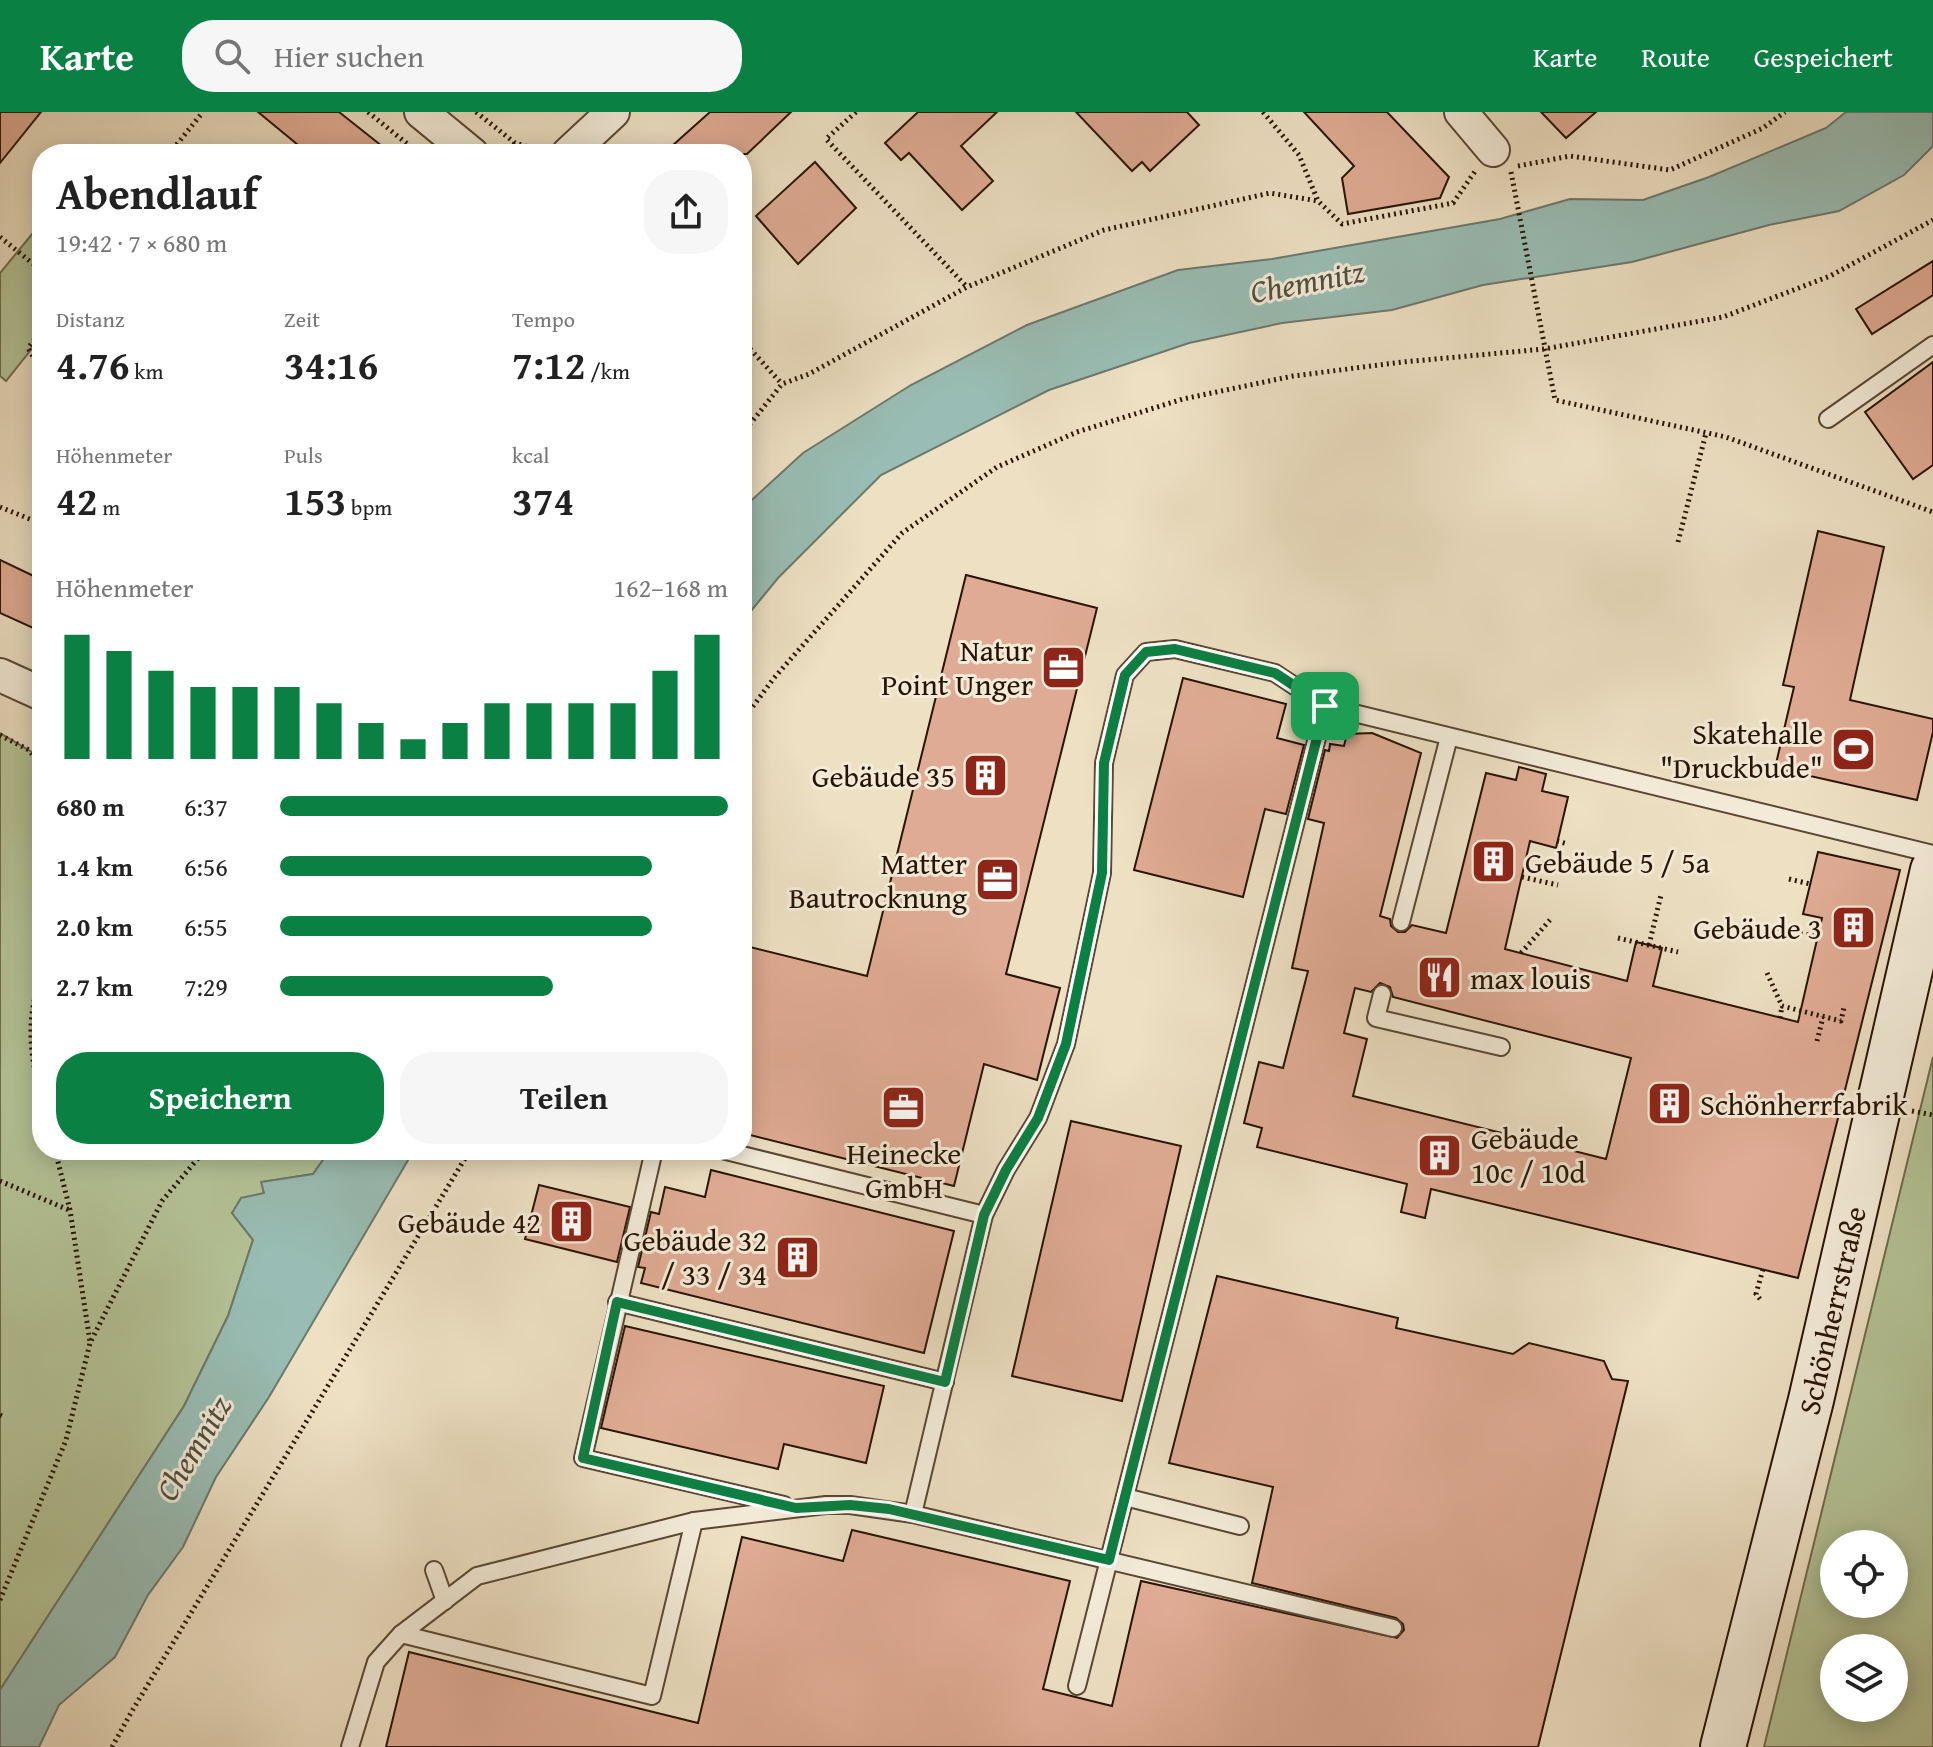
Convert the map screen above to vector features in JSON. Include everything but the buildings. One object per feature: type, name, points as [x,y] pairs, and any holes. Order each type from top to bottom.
[{"type":"main road","name":"Schönherrstraße","points":[[1723,1747],[1811,1400],[1933,870]]},
{"type":"street","points":[[421,112],[460,144]]},
{"type":"street","points":[[567,144],[613,112]]},
{"type":"street","points":[[1461,112],[1484,160]]},
{"type":"street","points":[[0,675],[32,689]]},
{"type":"lane","points":[[1828,419],[1933,345]]},
{"type":"lane","points":[[913,1514],[984,1215],[1006,1170],[1038,1118],[1066,1044],[1102,873],[1104,763],[1125,675],[1146,652],[1175,649],[1275,673],[1325,706],[1933,854]]},
{"type":"lane","points":[[1077,1686],[1325,706]]},
{"type":"lane","points":[[1401,922],[1449,737]]},
{"type":"lane","points":[[1382,994],[1376,1018],[1501,1047]]},
{"type":"lane","points":[[752,1157],[984,1215]]},
{"type":"lane","points":[[652,1160],[583,1458],[796,1508]]},
{"type":"lane","points":[[617,1302],[945,1382]]},
{"type":"lane","points":[[1125,1497],[1240,1526]]},
{"type":"lane","points":[[350,1747],[376,1662],[401,1634],[477,1576],[694,1521],[796,1508],[850,1505],[913,1514],[1393,1628]]},
{"type":"lane","points":[[401,1634],[652,1696],[694,1521]]},
{"type":"lane","points":[[434,1570],[445,1601]]},
{"type":"path","points":[[177,144],[203,112]]},
{"type":"path","points":[[368,112],[408,144]]},
{"type":"path","points":[[476,112],[520,144]]},
{"type":"path","points":[[856,112],[826,139],[967,287]]},
{"type":"path","points":[[1274,112],[1266,114],[1299,155],[1318,201],[1342,224],[1453,203],[1484,160]]},
{"type":"path","points":[[1785,112],[1763,128],[1670,170],[1570,156],[1510,167],[1555,400],[1726,437],[1933,512]]},
{"type":"path","points":[[752,422],[782,384],[809,374],[967,287],[1104,230],[1270,193],[1318,201]]},
{"type":"path","points":[[752,708],[774,678],[902,533],[997,467],[1077,432],[1197,396],[1293,376],[1544,349],[1723,317],[1830,276],[1933,220]]},
{"type":"path","points":[[0,237],[32,263]]},
{"type":"path","points":[[752,351],[782,384]]},
{"type":"path","points":[[1678,542],[1706,433]]},
{"type":"path","points":[[0,507],[32,520]]},
{"type":"path","points":[[0,735],[32,754]]},
{"type":"path","points":[[1557,841],[1568,844]]},
{"type":"path","points":[[1522,877],[1558,885]]},
{"type":"path","points":[[1789,879],[1810,884]]},
{"type":"path","points":[[1649,945],[1661,895]]},
{"type":"path","points":[[1521,953],[1550,920]]},
{"type":"path","points":[[1777,928],[1818,937]]},
{"type":"path","points":[[1618,938],[1678,952]]},
{"type":"path","points":[[1767,973],[1782,1006],[1780,1018]]},
{"type":"path","points":[[1782,1006],[1841,1021],[1844,1007]]},
{"type":"path","points":[[1817,1041],[1823,1017]]},
{"type":"path","points":[[32,1018],[32,1055]]},
{"type":"path","points":[[1919,1112],[1933,1115]]},
{"type":"path","points":[[58,1160],[70,1210],[90,1343]]},
{"type":"path","points":[[0,1600],[66,1440],[90,1343],[162,1201],[197,1160]]},
{"type":"path","points":[[112,1747],[464,1160]]},
{"type":"path","points":[[0,1181],[70,1210]]},
{"type":"path","points":[[1760,1299],[1756,1294],[1763,1269]]},
{"type":"green space","points":[[32,234],[32,348],[6,381],[0,376],[0,273]]},
{"type":"green space","points":[[0,733],[32,752],[32,1160],[323,1160],[313,1174],[262,1182],[264,1193],[232,1213],[253,1240],[228,1316],[184,1406],[0,1690]]},
{"type":"green space","points":[[1933,1057],[1933,1747],[1764,1747]]},
{"type":"water","name":"Chemnitz","points":[[1846,112],[1933,112],[1933,146],[1904,175],[1839,211],[1769,225],[1632,262],[1483,285],[1392,310],[1282,323],[1189,343],[1049,390],[881,475],[778,578],[752,610],[752,500],[803,453],[911,385],[1027,325],[1178,270],[1272,259],[1500,219],[1570,199],[1643,200],[1709,177],[1826,128]]},
{"type":"water","name":"Chemnitz","points":[[323,1160],[408,1160],[269,1397],[216,1477],[183,1547],[148,1595],[115,1657],[59,1705],[39,1747],[0,1747],[0,1690],[184,1406],[228,1316],[253,1240],[232,1213],[241,1198],[264,1193],[261,1182],[313,1174]]},
{"type":"place","name":"Natur Point Unger","points":[[1064,667]]},
{"type":"place","name":"Skatehalle \"Druckbude\"","points":[[1854,750]]},
{"type":"place","name":"Gebäude 35","points":[[986,776]]},
{"type":"place","name":"Gebäude 5 / 5a","points":[[1494,862]]},
{"type":"place","name":"Matter Bautrocknung","points":[[998,880]]},
{"type":"place","name":"Gebäude 3","points":[[1853,928]]},
{"type":"place","name":"max louis","points":[[1439,978]]},
{"type":"place","name":"Schönherrfabrik","points":[[1669,1104]]},
{"type":"place","name":"Heinecke GmbH","points":[[904,1107]]},
{"type":"place","name":"Gebäude 10c / 10d","points":[[1440,1155]]},
{"type":"place","name":"Gebäude 42","points":[[572,1222]]},
{"type":"place","name":"Gebäude 32 / 33 / 34","points":[[798,1257]]},
{"type":"route","points":[[1175,649],[1275,673],[1325,706],[1109,1560],[889,1509],[850,1505],[796,1508],[583,1458],[617,1302],[945,1382],[984,1215],[1006,1170],[1038,1118],[1066,1044],[1102,873],[1104,763],[1125,675],[1146,652],[1175,649]]}]
